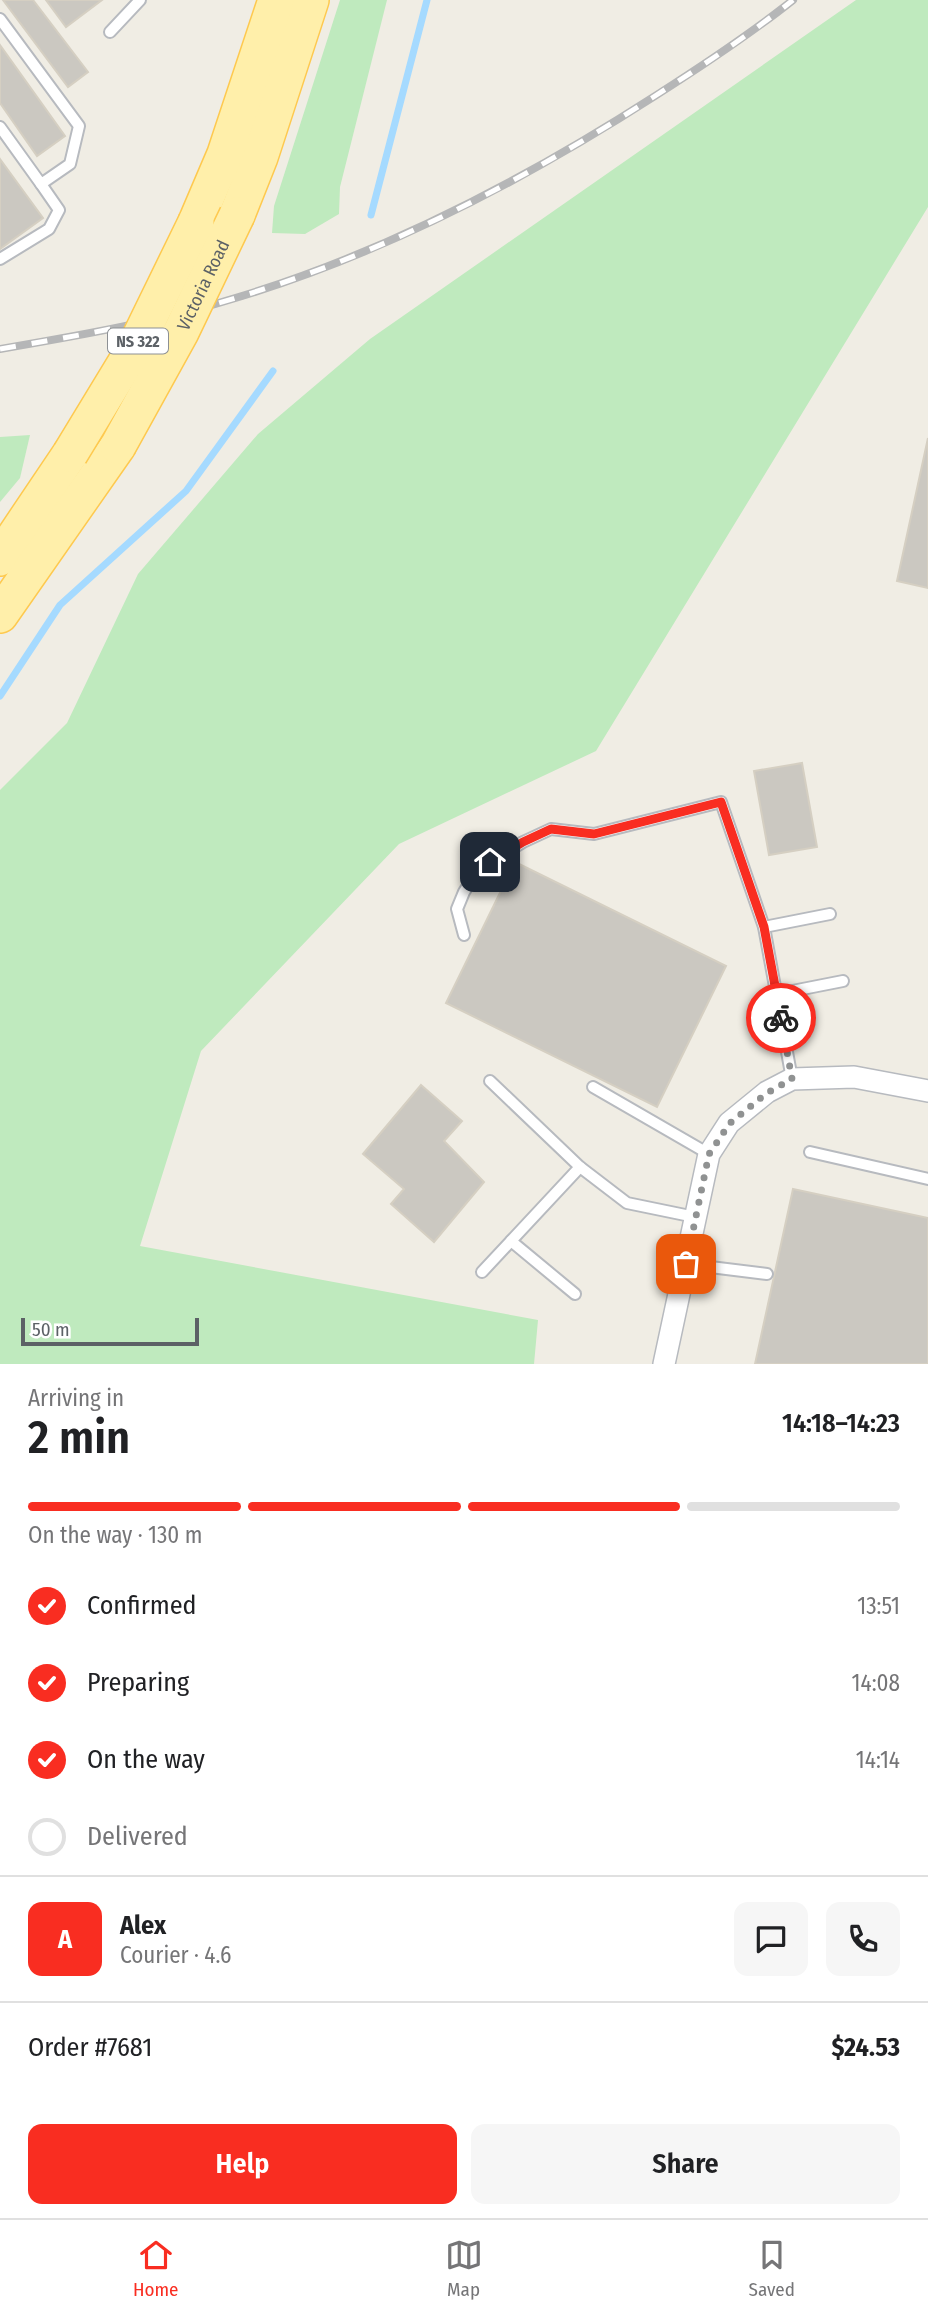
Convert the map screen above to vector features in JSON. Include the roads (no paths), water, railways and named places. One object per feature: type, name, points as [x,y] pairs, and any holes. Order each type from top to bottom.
[{"type":"main road","name":"Victoria Road","points":[[0,558],[70,454],[135,347],[196,222],[225,153],[276,0]]},
{"type":"main road","name":"Victoria Road","points":[[0,615],[118,446],[181,332],[237,215],[260,157],[311,0]]},
{"type":"street","points":[[664,1364],[709,1154],[730,1123],[767,1093],[792,1079],[854,1077],[928,1091]]},
{"type":"lane","points":[[110,32],[139,0]]},
{"type":"lane","points":[[0,19],[79,126],[70,164],[41,184]]},
{"type":"lane","points":[[0,127],[59,210],[49,229],[0,259]]},
{"type":"lane","points":[[464,935],[457,909],[474,876],[490,862],[523,842],[551,829],[594,834],[721,802],[764,927],[792,1079]]},
{"type":"lane","points":[[764,927],[830,914]]},
{"type":"lane","points":[[776,994],[843,981]]},
{"type":"lane","points":[[490,1081],[580,1167],[627,1203],[695,1217]]},
{"type":"lane","points":[[593,1087],[709,1154]]},
{"type":"lane","points":[[810,1152],[928,1179]]},
{"type":"lane","points":[[482,1272],[580,1167]]},
{"type":"lane","points":[[511,1241],[575,1294]]},
{"type":"lane","points":[[686,1264],[766,1274]]},
{"type":"waterway","points":[[371,215],[427,0]]},
{"type":"waterway","points":[[0,696],[60,605],[186,491],[273,371]]},
{"type":"railway","points":[[0,349],[122,327],[212,305],[297,278],[403,235],[506,184],[606,127],[725,50],[793,0]]}]
